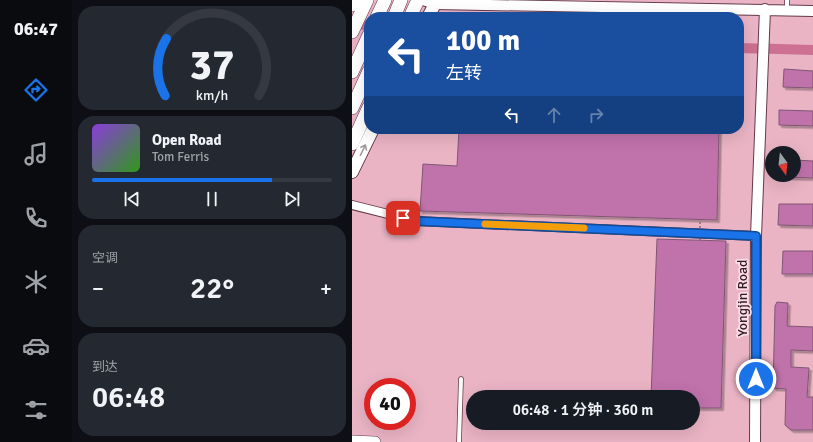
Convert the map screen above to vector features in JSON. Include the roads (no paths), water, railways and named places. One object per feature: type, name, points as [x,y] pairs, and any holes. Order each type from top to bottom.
[{"type":"highway","points":[[352,31],[355,12],[367,0]]},
{"type":"highway","points":[[379,12],[385,0]]},
{"type":"highway","points":[[396,12],[401,0]]},
{"type":"highway","points":[[412,12],[418,0]]},
{"type":"highway","points":[[352,72],[364,46]]},
{"type":"highway","points":[[352,108],[364,81]]},
{"type":"highway","points":[[352,144],[364,118]]},
{"type":"main road","points":[[355,0],[355,12]]},
{"type":"main road","points":[[431,12],[436,2]]},
{"type":"main road","points":[[352,172],[371,134]]},
{"type":"main road","points":[[352,441],[375,442]]},
{"type":"street","points":[[423,0],[436,2],[766,9],[787,5],[813,11]]},
{"type":"street","name":"Yongjin Road","points":[[755,442],[756,236],[766,9]]},
{"type":"street","points":[[352,205],[416,221],[756,236]]},
{"type":"lane","points":[[460,442],[461,379]]},
{"type":"waterway","points":[[352,23],[364,25]]},
{"type":"waterway","points":[[744,48],[813,50]]}]
